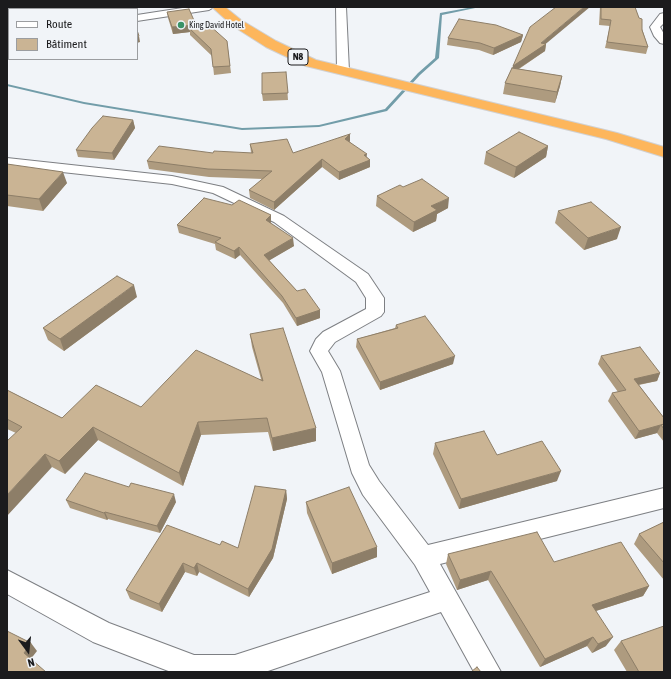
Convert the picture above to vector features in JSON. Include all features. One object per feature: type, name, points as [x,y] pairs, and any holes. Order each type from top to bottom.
[{"type":"highway","name":"N8","points":[[218,7],[237,23],[271,44],[311,63],[485,104],[517,114],[611,136],[664,152]]},
{"type":"highway","name":"N8","points":[[485,104],[508,106],[615,131],[664,146]]},
{"type":"street","points":[[138,18],[209,7]]},
{"type":"street","points":[[341,7],[343,71]]},
{"type":"street","points":[[664,16],[655,27],[664,42]]},
{"type":"street","points":[[7,162],[172,180],[218,190],[280,219],[362,278],[375,298],[375,312],[329,337],[322,344],[319,351],[331,371],[359,467],[371,488],[423,557],[445,599],[488,672]]},
{"type":"street","points":[[423,557],[664,498]]},
{"type":"street","points":[[7,581],[102,633],[194,668],[235,668],[279,656],[445,599]]},
{"type":"building","points":[[19,7],[63,7],[63,8]]},
{"type":"building","points":[[556,7],[584,7],[541,43],[546,44],[513,66],[530,27]]},
{"type":"building","points":[[601,7],[635,7],[639,18],[642,19],[642,30],[648,47],[607,42],[611,20],[601,19]]},
{"type":"building","points":[[189,9],[196,25],[172,27],[167,12]]},
{"type":"building","points":[[459,19],[496,25],[523,35],[494,48],[480,43],[448,38]]},
{"type":"building","points":[[208,24],[227,41],[230,66],[213,67],[211,49],[189,28]]},
{"type":"building","points":[[512,68],[562,76],[557,92],[505,83]]},
{"type":"building","points":[[286,72],[288,93],[262,94],[262,73]]},
{"type":"building","points":[[103,116],[133,120],[112,153],[76,150],[92,128]]},
{"type":"building","points":[[519,132],[548,146],[516,167],[486,152]]},
{"type":"building","points":[[350,134],[345,139],[367,154],[364,155],[370,160],[339,172],[322,159],[274,202],[249,190],[272,171],[208,169],[147,161],[159,146],[213,153],[214,151],[253,153],[250,144],[287,139],[293,153]]},
{"type":"building","points":[[7,164],[63,172],[39,199],[7,195]]},
{"type":"building","points":[[422,179],[449,198],[431,206],[437,210],[414,222],[377,196],[400,185],[403,187]]},
{"type":"building","points":[[204,198],[232,205],[239,200],[271,215],[266,220],[293,238],[264,255],[297,291],[305,289],[320,310],[296,318],[282,296],[239,247],[234,251],[215,242],[221,238],[177,225]]},
{"type":"building","points":[[591,202],[621,227],[588,238],[558,211]]},
{"type":"building","points":[[117,276],[134,285],[60,339],[43,328]]},
{"type":"building","points":[[425,316],[455,356],[380,382],[357,339],[398,328],[396,325]]},
{"type":"building","points":[[283,328],[316,428],[272,438],[267,418],[198,422],[179,473],[93,427],[59,461],[45,454],[7,495],[7,441],[22,427],[7,419],[7,390],[62,418],[96,385],[141,407],[196,350],[263,381],[250,334]]},
{"type":"building","points":[[640,347],[660,373],[634,379],[664,418],[664,424],[639,431],[612,393],[626,390],[601,356]]},
{"type":"building","points":[[484,431],[497,455],[542,441],[561,471],[461,499],[435,443]]},
{"type":"building","points":[[85,473],[129,487],[131,483],[174,494],[157,526],[105,512],[104,513],[66,500]]},
{"type":"building","points":[[255,486],[286,490],[272,549],[248,589],[197,563],[194,568],[183,563],[159,604],[126,590],[167,525],[220,545],[222,541],[238,548]]},
{"type":"building","points":[[349,487],[377,547],[332,563],[306,502]]},
{"type":"building","points":[[664,522],[664,563],[639,534]]},
{"type":"building","points":[[537,532],[554,562],[621,542],[649,586],[592,605],[613,637],[598,644],[593,637],[545,659],[491,571],[460,580],[448,554]]},
{"type":"building","points":[[664,626],[664,672],[639,672],[621,641]]},
{"type":"building","points":[[7,631],[31,643],[24,653],[46,672],[7,672]]},
{"type":"building","points":[[477,667],[481,672],[471,672]]},
{"type":"waterway","points":[[7,85],[84,103],[242,129],[319,126],[386,110],[419,74],[437,58],[441,14],[478,7]]},
{"type":"place","name":"King David Hotel","points":[[181,25]]}]
